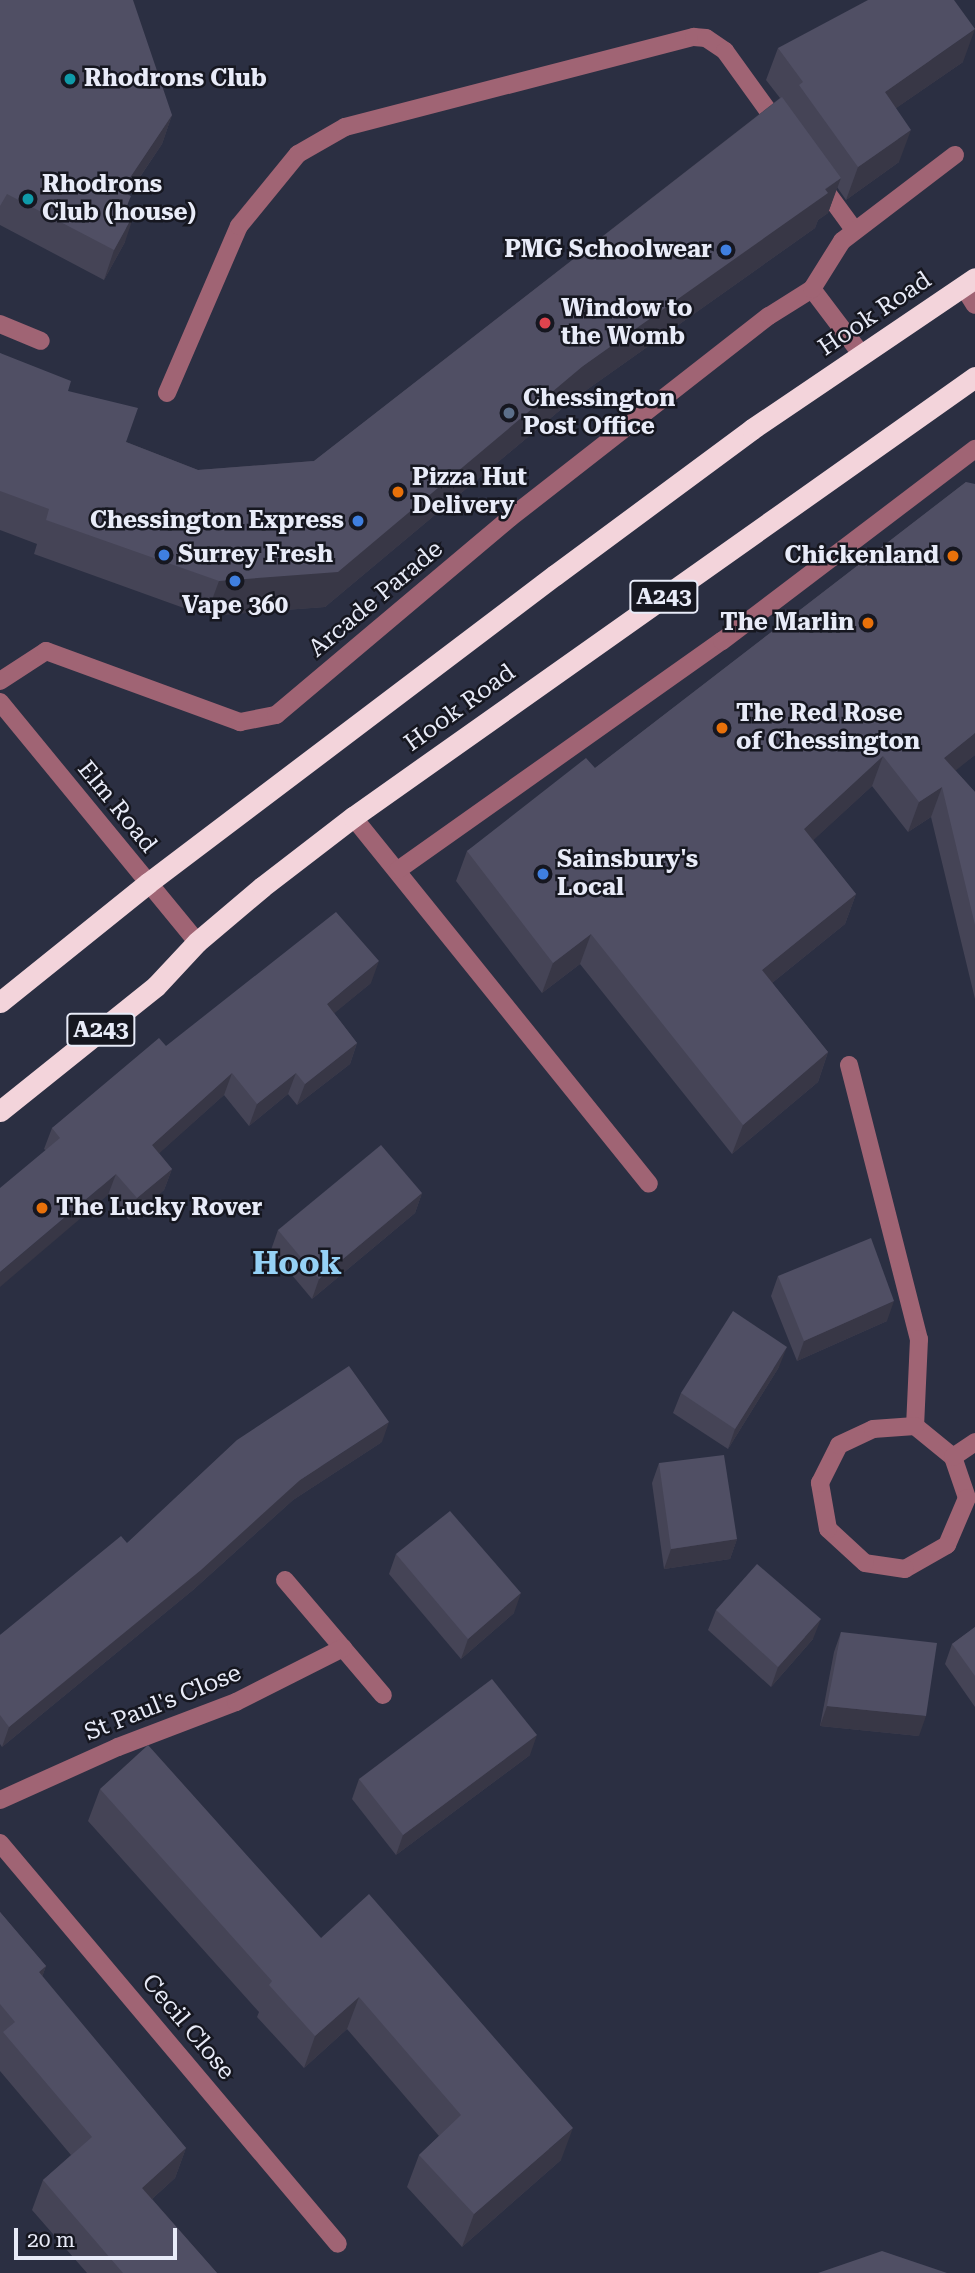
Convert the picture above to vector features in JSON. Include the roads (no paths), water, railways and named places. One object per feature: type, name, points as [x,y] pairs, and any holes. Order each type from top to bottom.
[{"type":"highway","name":"Hook Road","points":[[0,1002],[148,883],[632,518],[969,282]]},
{"type":"highway","name":"Hook Road","points":[[0,1111],[156,986],[197,942],[353,817],[975,377]]},
{"type":"street","points":[[167,393],[239,226],[298,154],[345,127],[694,37],[706,38],[725,51],[790,141]]},
{"type":"street","points":[[862,355],[812,289],[842,240],[955,155]]},
{"type":"street","points":[[806,164],[855,231]]},
{"type":"street","points":[[969,282],[975,306]]},
{"type":"street","name":"Arcade Parade","points":[[0,681],[46,651],[240,722],[276,715],[510,518],[769,316],[812,289]]},
{"type":"street","points":[[0,324],[41,341]]},
{"type":"street","points":[[398,870],[722,641],[975,449]]},
{"type":"street","name":"Elm Road","points":[[0,702],[197,942]]},
{"type":"street","points":[[353,817],[649,1184]]},
{"type":"street","points":[[849,1065],[919,1339],[915,1426]]},
{"type":"street","points":[[915,1426],[953,1457],[967,1498],[947,1545],[905,1569],[864,1563],[828,1529],[820,1483],[839,1445],[873,1429],[915,1426]]},
{"type":"street","points":[[953,1457],[975,1442]]},
{"type":"street","points":[[285,1580],[383,1695]]},
{"type":"street","name":"St Paul's Close","points":[[0,1800],[118,1747],[236,1702],[343,1648]]},
{"type":"street","name":"Cecil Close","points":[[0,1843],[338,2244]]},
{"type":"place","name":"Rhodrons Club","points":[[70,79]]},
{"type":"place","name":"Rhodrons Club (house)","points":[[28,199]]},
{"type":"place","name":"PMG Schoolwear","points":[[726,250]]},
{"type":"place","name":"Window to the Womb","points":[[545,323]]},
{"type":"place","name":"Chessington Post Office","points":[[509,413]]},
{"type":"place","name":"Pizza Hut Delivery","points":[[398,492]]},
{"type":"place","name":"Chessington Express","points":[[358,521]]},
{"type":"place","name":"Surrey Fresh","points":[[164,555]]},
{"type":"place","name":"Chickenland","points":[[953,556]]},
{"type":"place","name":"Vape 360","points":[[235,581]]},
{"type":"place","name":"The Marlin","points":[[868,623]]},
{"type":"place","name":"The Red Rose of Chessington","points":[[722,728]]},
{"type":"place","name":"Sainsbury's Local","points":[[543,874]]},
{"type":"place","name":"The Lucky Rover","points":[[42,1208]]},
{"type":"district","name":"Hook","points":[[297,1263]]}]
